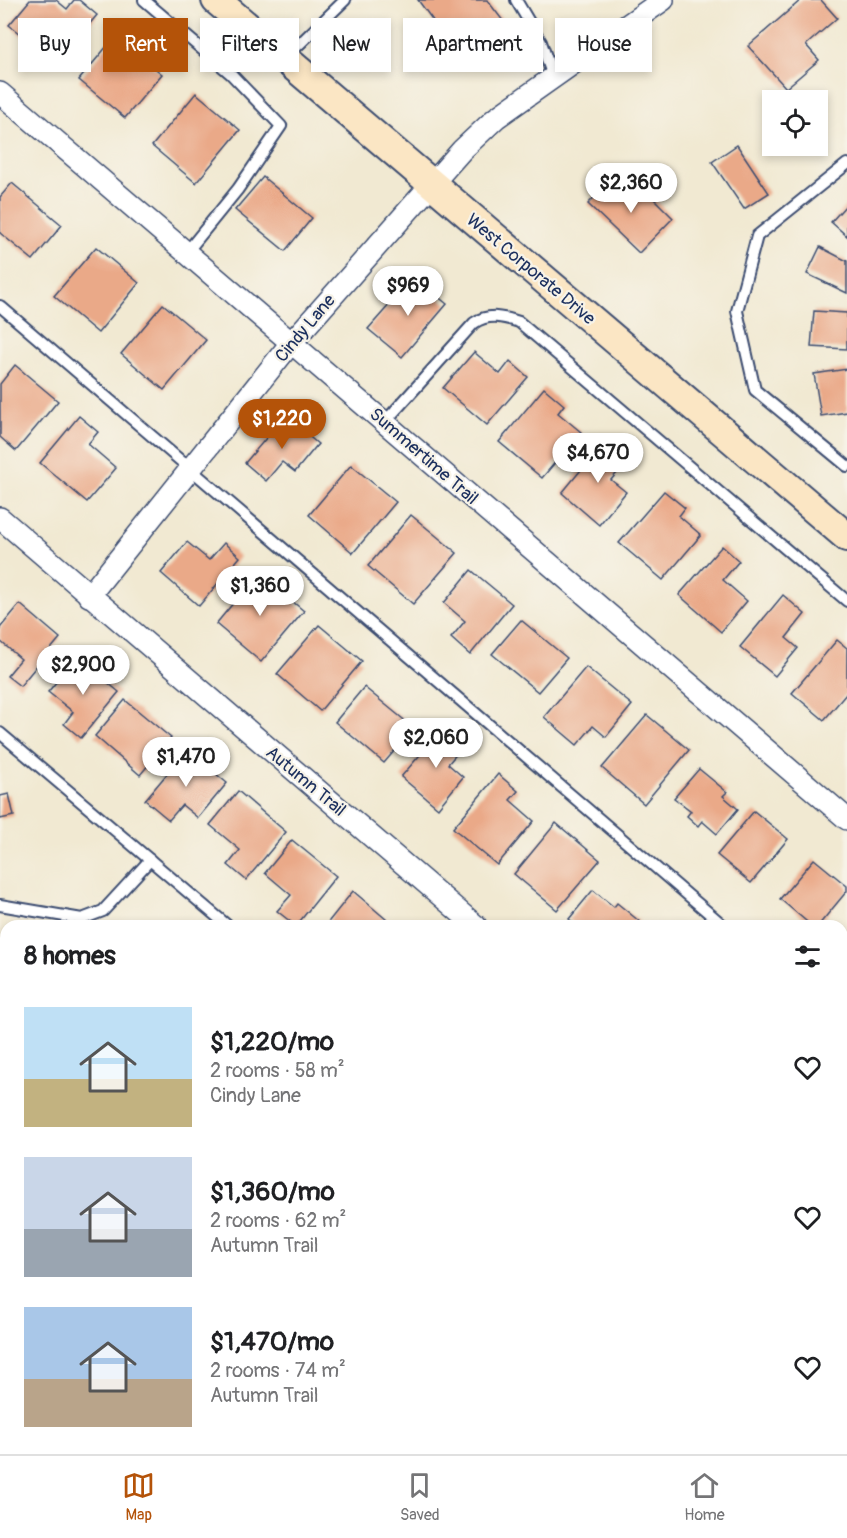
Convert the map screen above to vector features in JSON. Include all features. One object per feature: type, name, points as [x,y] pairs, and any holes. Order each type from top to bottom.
[{"type":"street","name":"West Corporate Drive","points":[[216,0],[237,18]]},
{"type":"street","name":"Cindy Lane","points":[[89,596],[291,343],[462,150],[496,118],[663,0]]},
{"type":"street","name":"West Corporate Drive","points":[[299,71],[847,537]]},
{"type":"street","name":"Summertime Trail","points":[[0,93],[847,819]]},
{"type":"street","name":"Autumn Trail","points":[[0,518],[469,920]]},
{"type":"lane","points":[[144,0],[231,74],[281,126],[245,180],[186,253]]},
{"type":"lane","points":[[299,44],[345,0]]},
{"type":"lane","points":[[516,0],[542,42],[553,77]]},
{"type":"lane","points":[[847,164],[758,236],[737,311],[755,390],[847,466]]},
{"type":"lane","points":[[0,306],[717,920]]},
{"type":"lane","points":[[384,423],[474,323],[481,318],[501,316],[519,322],[847,601]]},
{"type":"lane","points":[[0,733],[221,920]]},
{"type":"lane","points":[[0,905],[82,919],[103,911],[150,860]]},
{"type":"building","points":[[30,0],[56,0],[67,9],[74,0],[79,0],[97,15],[91,22],[91,18],[18,18],[18,32],[9,25]]},
{"type":"building","points":[[418,0],[487,0],[501,18],[431,18]]},
{"type":"building","points":[[801,0],[821,0],[837,18],[806,45],[819,60],[786,88],[748,46]]},
{"type":"building","points":[[103,51],[103,72],[160,72],[162,74],[125,118],[79,80],[86,72],[91,72],[91,65]]},
{"type":"building","points":[[196,93],[240,130],[196,183],[152,146]]},
{"type":"building","points":[[737,145],[769,193],[744,209],[712,162]]},
{"type":"building","points":[[614,176],[636,197],[644,189],[673,218],[639,253],[588,204]]},
{"type":"building","points":[[263,177],[312,218],[285,251],[235,210]]},
{"type":"building","points":[[12,183],[62,225],[33,260],[0,233],[0,197]]},
{"type":"building","points":[[847,204],[847,236],[831,222]]},
{"type":"building","points":[[96,247],[139,283],[98,333],[54,296]]},
{"type":"building","points":[[820,247],[847,261],[847,293],[807,274]]},
{"type":"building","points":[[414,277],[447,304],[402,357],[368,329]]},
{"type":"building","points":[[163,304],[206,340],[164,390],[121,354]]},
{"type":"building","points":[[814,311],[847,313],[847,349],[811,347]]},
{"type":"building","points":[[474,352],[500,374],[510,361],[528,377],[487,425],[443,388]]},
{"type":"building","points":[[15,365],[58,401],[16,451],[0,437],[0,384]]},
{"type":"building","points":[[847,369],[847,412],[821,416],[814,374]]},
{"type":"building","points":[[544,388],[564,405],[558,413],[581,432],[542,478],[499,442]]},
{"type":"building","points":[[79,416],[98,432],[88,444],[116,468],[87,502],[40,463]]},
{"type":"building","points":[[285,416],[318,444],[295,472],[282,462],[266,481],[245,463]]},
{"type":"building","points":[[604,442],[627,461],[611,480],[626,492],[599,525],[562,493]]},
{"type":"building","points":[[351,465],[396,502],[353,553],[309,515]]},
{"type":"building","points":[[664,491],[685,508],[679,516],[701,535],[663,580],[619,543]]},
{"type":"building","points":[[411,515],[457,553],[413,604],[368,566]]},
{"type":"building","points":[[187,542],[209,560],[224,543],[240,557],[199,606],[161,573]]},
{"type":"building","points":[[722,546],[739,561],[723,580],[747,601],[721,632],[679,595]]},
{"type":"building","points":[[471,570],[512,604],[470,655],[451,638],[465,621],[444,603]]},
{"type":"building","points":[[258,573],[304,611],[261,662],[216,624]]},
{"type":"building","points":[[783,595],[805,614],[786,638],[798,648],[775,676],[740,647]]},
{"type":"building","points":[[20,604],[60,638],[20,686],[7,676],[21,659],[0,641],[0,628]]},
{"type":"building","points":[[521,620],[567,658],[538,692],[492,654]]},
{"type":"building","points":[[319,625],[362,661],[320,711],[277,674]]},
{"type":"building","points":[[837,640],[847,648],[847,693],[824,720],[792,693]]},
{"type":"building","points":[[77,657],[119,692],[81,738],[64,724],[73,712],[48,692]]},
{"type":"building","points":[[586,667],[632,705],[606,737],[593,726],[577,745],[544,717]]},
{"type":"building","points":[[364,687],[414,728],[384,763],[335,722]]},
{"type":"building","points":[[125,700],[171,738],[140,775],[95,736]]},
{"type":"building","points":[[647,715],[689,750],[644,804],[602,768]]},
{"type":"building","points":[[443,728],[464,745],[448,764],[463,777],[438,808],[401,777]]},
{"type":"building","points":[[187,750],[227,783],[198,818],[182,805],[169,820],[145,800]]},
{"type":"building","points":[[699,769],[727,792],[723,796],[738,809],[717,834],[702,821],[698,826],[687,816],[691,811],[674,798]]},
{"type":"building","points":[[498,774],[518,791],[510,800],[534,821],[497,865],[453,828]]},
{"type":"building","points":[[238,791],[286,832],[246,880],[228,865],[240,850],[210,825]]},
{"type":"building","points":[[9,794],[14,816],[0,819],[0,796]]},
{"type":"building","points":[[754,811],[788,839],[751,883],[717,855]]},
{"type":"building","points":[[556,823],[600,860],[557,910],[514,874]]},
{"type":"building","points":[[292,840],[336,876],[301,920],[288,920],[277,911],[291,895],[265,873]]},
{"type":"building","points":[[814,859],[847,886],[847,891],[823,920],[805,920],[780,899]]},
{"type":"building","points":[[593,890],[614,907],[617,903],[638,920],[570,920]]},
{"type":"building","points":[[353,891],[387,920],[330,920]]}]
